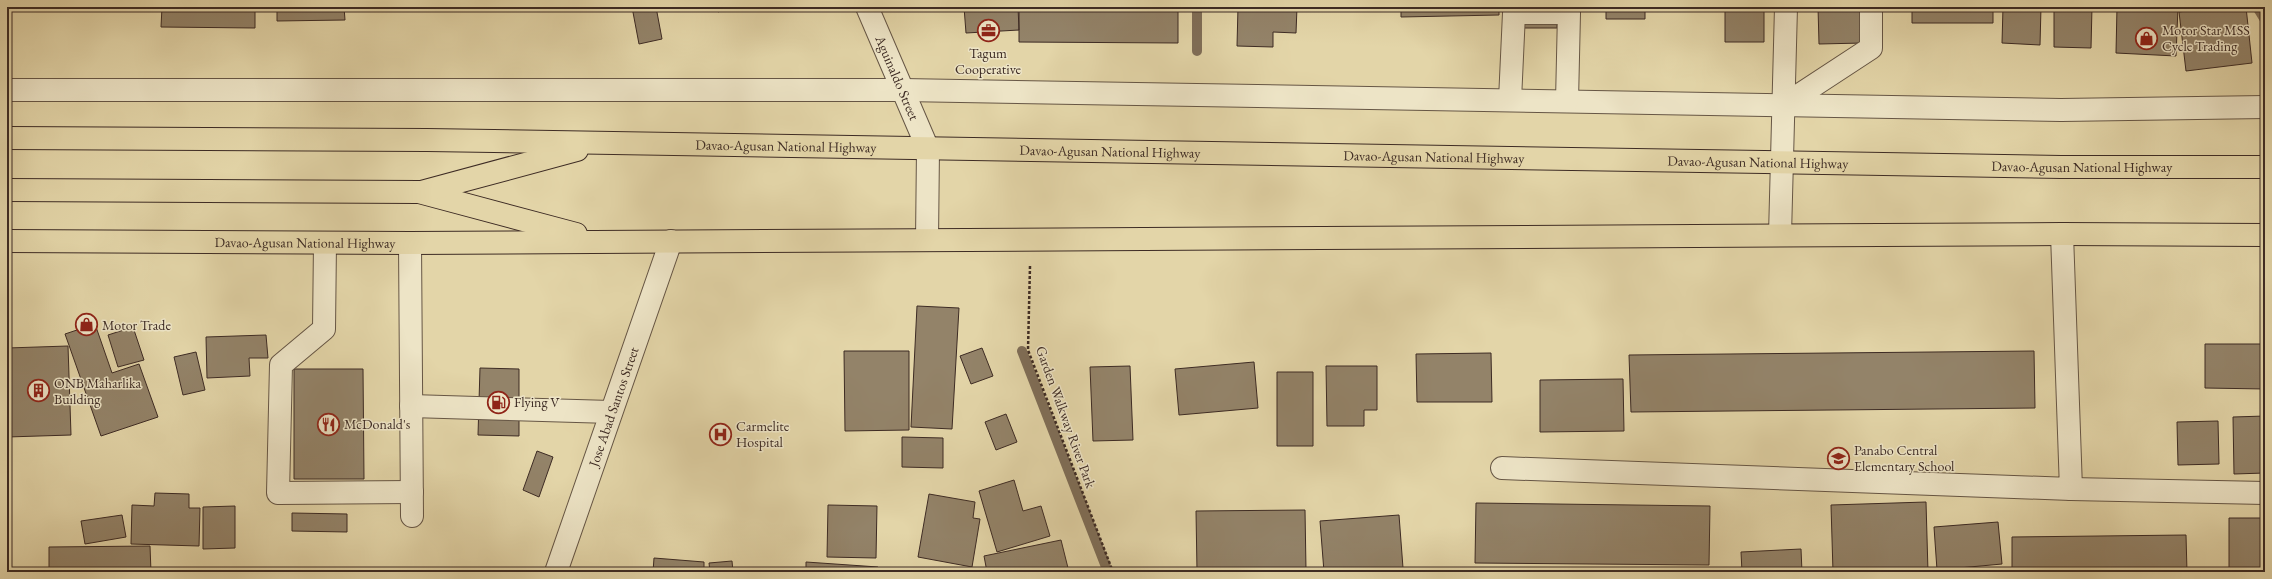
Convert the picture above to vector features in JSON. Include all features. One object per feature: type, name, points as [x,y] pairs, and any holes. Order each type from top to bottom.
[{"type":"highway","name":"Davao-Agusan National Highway","points":[[7,138],[603,143],[2061,167],[2265,167]]},
{"type":"highway","name":"Davao-Agusan National Highway","points":[[419,192],[603,143]]},
{"type":"highway","name":"Davao-Agusan National Highway","points":[[7,190],[419,192],[604,242]]},
{"type":"highway","name":"Davao-Agusan National Highway","points":[[7,241],[410,243],[1780,235],[2265,235]]},
{"type":"street","name":"Aguinaldo Street","points":[[867,7],[928,149]]},
{"type":"street","points":[[1780,235],[1786,7]]},
{"type":"street","points":[[1784,105],[1871,48],[1871,7]]},
{"type":"street","points":[[1510,100],[1514,13],[1569,13],[1567,101]]},
{"type":"street","points":[[7,90],[903,90],[2061,110],[2265,107]]},
{"type":"street","points":[[927,240],[928,149]]},
{"type":"street","points":[[2062,234],[2071,489]]},
{"type":"street","name":"Jose Abad Santos Street","points":[[556,572],[671,241]]},
{"type":"street","points":[[325,243],[324,329],[280,365],[278,493],[412,492]]},
{"type":"street","points":[[410,243],[412,516]]},
{"type":"street","points":[[411,406],[611,412]]},
{"type":"street","points":[[1502,468],[2071,489],[2265,493]]},
{"type":"path","name":"Garden Walkway River Park","points":[[1030,239],[1028,350],[1113,572]]},
{"type":"building","points":[[162,7],[255,7],[255,28],[161,27]]},
{"type":"building","points":[[277,7],[344,7],[345,20],[277,21]]},
{"type":"building","points":[[632,7],[656,7],[662,39],[639,44]]},
{"type":"building","points":[[715,7],[729,7],[718,12]]},
{"type":"building","points":[[964,7],[1018,7],[1019,30],[966,33]]},
{"type":"building","points":[[1019,7],[1178,7],[1178,43],[1019,42]]},
{"type":"building","points":[[1238,7],[1297,7],[1296,33],[1273,32],[1273,47],[1237,46]]},
{"type":"building","points":[[1401,7],[1499,7],[1499,15],[1401,17]]},
{"type":"building","points":[[1523,7],[1557,7],[1557,28],[1523,28]]},
{"type":"building","points":[[1606,7],[1645,7],[1645,19],[1606,19]]},
{"type":"building","points":[[1725,7],[1764,7],[1764,42],[1725,42]]},
{"type":"building","points":[[1818,7],[1862,7],[1863,43],[1819,44]]},
{"type":"building","points":[[1912,7],[1993,7],[1993,23],[1912,23]]},
{"type":"building","points":[[2003,7],[2041,7],[2040,45],[2002,43]]},
{"type":"building","points":[[2054,7],[2092,7],[2091,48],[2054,47]]},
{"type":"building","points":[[2117,7],[2178,7],[2176,56],[2116,53]]},
{"type":"building","points":[[2217,7],[2246,7],[2252,63],[2186,71],[2179,12]]},
{"type":"building","points":[[917,306],[959,308],[952,429],[911,427]]},
{"type":"building","points":[[95,324],[112,373],[139,364],[158,417],[101,436],[65,334]]},
{"type":"building","points":[[133,327],[144,360],[118,367],[108,335]]},
{"type":"building","points":[[266,335],[268,358],[249,358],[250,376],[207,378],[206,337]]},
{"type":"building","points":[[2205,344],[2265,344],[2265,389],[2205,388]]},
{"type":"building","name":"ONB Maharlika Building","points":[[68,346],[71,435],[7,437],[7,348]]},
{"type":"building","points":[[982,348],[993,376],[971,384],[960,356]]},
{"type":"building","points":[[844,351],[909,351],[909,430],[845,431]]},
{"type":"building","points":[[2034,351],[2035,408],[1631,412],[1629,355]]},
{"type":"building","points":[[196,352],[205,390],[183,395],[174,357]]},
{"type":"building","points":[[1491,353],[1492,402],[1417,402],[1416,354]]},
{"type":"building","points":[[1254,362],[1258,408],[1179,415],[1175,369]]},
{"type":"building","points":[[1130,366],[1133,440],[1093,441],[1090,367]]},
{"type":"building","points":[[1326,366],[1377,366],[1377,410],[1364,410],[1364,426],[1327,426]]},
{"type":"building","name":"Flying V","points":[[480,368],[519,369],[519,436],[478,435]]},
{"type":"building","name":"McDonald's","points":[[294,369],[363,369],[364,479],[294,479]]},
{"type":"building","points":[[1277,372],[1313,372],[1313,446],[1277,446]]},
{"type":"building","points":[[1623,379],[1624,431],[1540,432],[1540,380]]},
{"type":"building","points":[[1006,414],[1017,442],[996,450],[985,422]]},
{"type":"building","points":[[2265,416],[2265,473],[2234,474],[2233,417]]},
{"type":"building","points":[[2218,421],[2219,464],[2178,465],[2177,422]]},
{"type":"building","points":[[902,437],[943,438],[943,468],[902,467]]},
{"type":"building","points":[[537,451],[553,457],[539,497],[523,490]]},
{"type":"building","points":[[1014,480],[1023,511],[1041,506],[1050,536],[997,552],[979,491]]},
{"type":"building","points":[[155,493],[189,494],[189,508],[200,508],[199,546],[131,544],[132,505],[154,506]]},
{"type":"building","points":[[929,494],[975,502],[973,518],[980,519],[972,567],[918,557]]},
{"type":"building","points":[[1926,502],[1928,572],[1833,572],[1831,505]]},
{"type":"building","points":[[1476,503],[1710,506],[1709,565],[1475,563]]},
{"type":"building","points":[[828,505],[877,506],[876,558],[827,557]]},
{"type":"building","points":[[235,506],[235,548],[203,549],[203,507]]},
{"type":"building","points":[[1305,510],[1306,570],[1197,571],[1196,511]]},
{"type":"building","points":[[292,513],[347,514],[347,532],[292,531]]},
{"type":"building","points":[[122,515],[126,537],[85,544],[81,521]]},
{"type":"building","points":[[1399,515],[1403,568],[1324,572],[1320,521]]},
{"type":"building","points":[[2229,518],[2265,518],[2265,572],[2229,572]]},
{"type":"building","points":[[1998,522],[2002,564],[1937,570],[1934,527]]},
{"type":"building","points":[[2186,535],[2187,572],[2012,572],[2012,537]]},
{"type":"building","points":[[1061,540],[1068,568],[1051,572],[987,572],[984,556]]},
{"type":"building","points":[[150,546],[151,572],[49,572],[49,547]]},
{"type":"building","points":[[1801,549],[1802,572],[1742,572],[1741,552]]},
{"type":"building","points":[[654,558],[704,562],[704,572],[653,572]]},
{"type":"building","points":[[732,561],[733,572],[710,572],[709,563]]},
{"type":"building","points":[[806,562],[878,567],[877,572],[806,572]]},
{"type":"building","points":[[893,568],[911,572],[892,572]]},
{"type":"waterway","points":[[1197,7],[1197,51]]},
{"type":"waterway","points":[[2257,7],[2265,20]]},
{"type":"waterway","points":[[1022,351],[1108,572]]},
{"type":"place","name":"Tagum Cooperative","points":[[988,31]]},
{"type":"place","name":"Motor Star MSS Cycle Trading","points":[[2147,38]]},
{"type":"place","name":"Motor Trade","points":[[87,325]]},
{"type":"place","name":"ONB Maharlika Building","points":[[38,391]]},
{"type":"place","name":"Flying V","points":[[499,402]]},
{"type":"place","name":"McDonald's","points":[[329,424]]},
{"type":"place","name":"Carmelite Hospital","points":[[720,434]]},
{"type":"place","name":"Panabo Central Elementary School","points":[[1839,458]]}]
